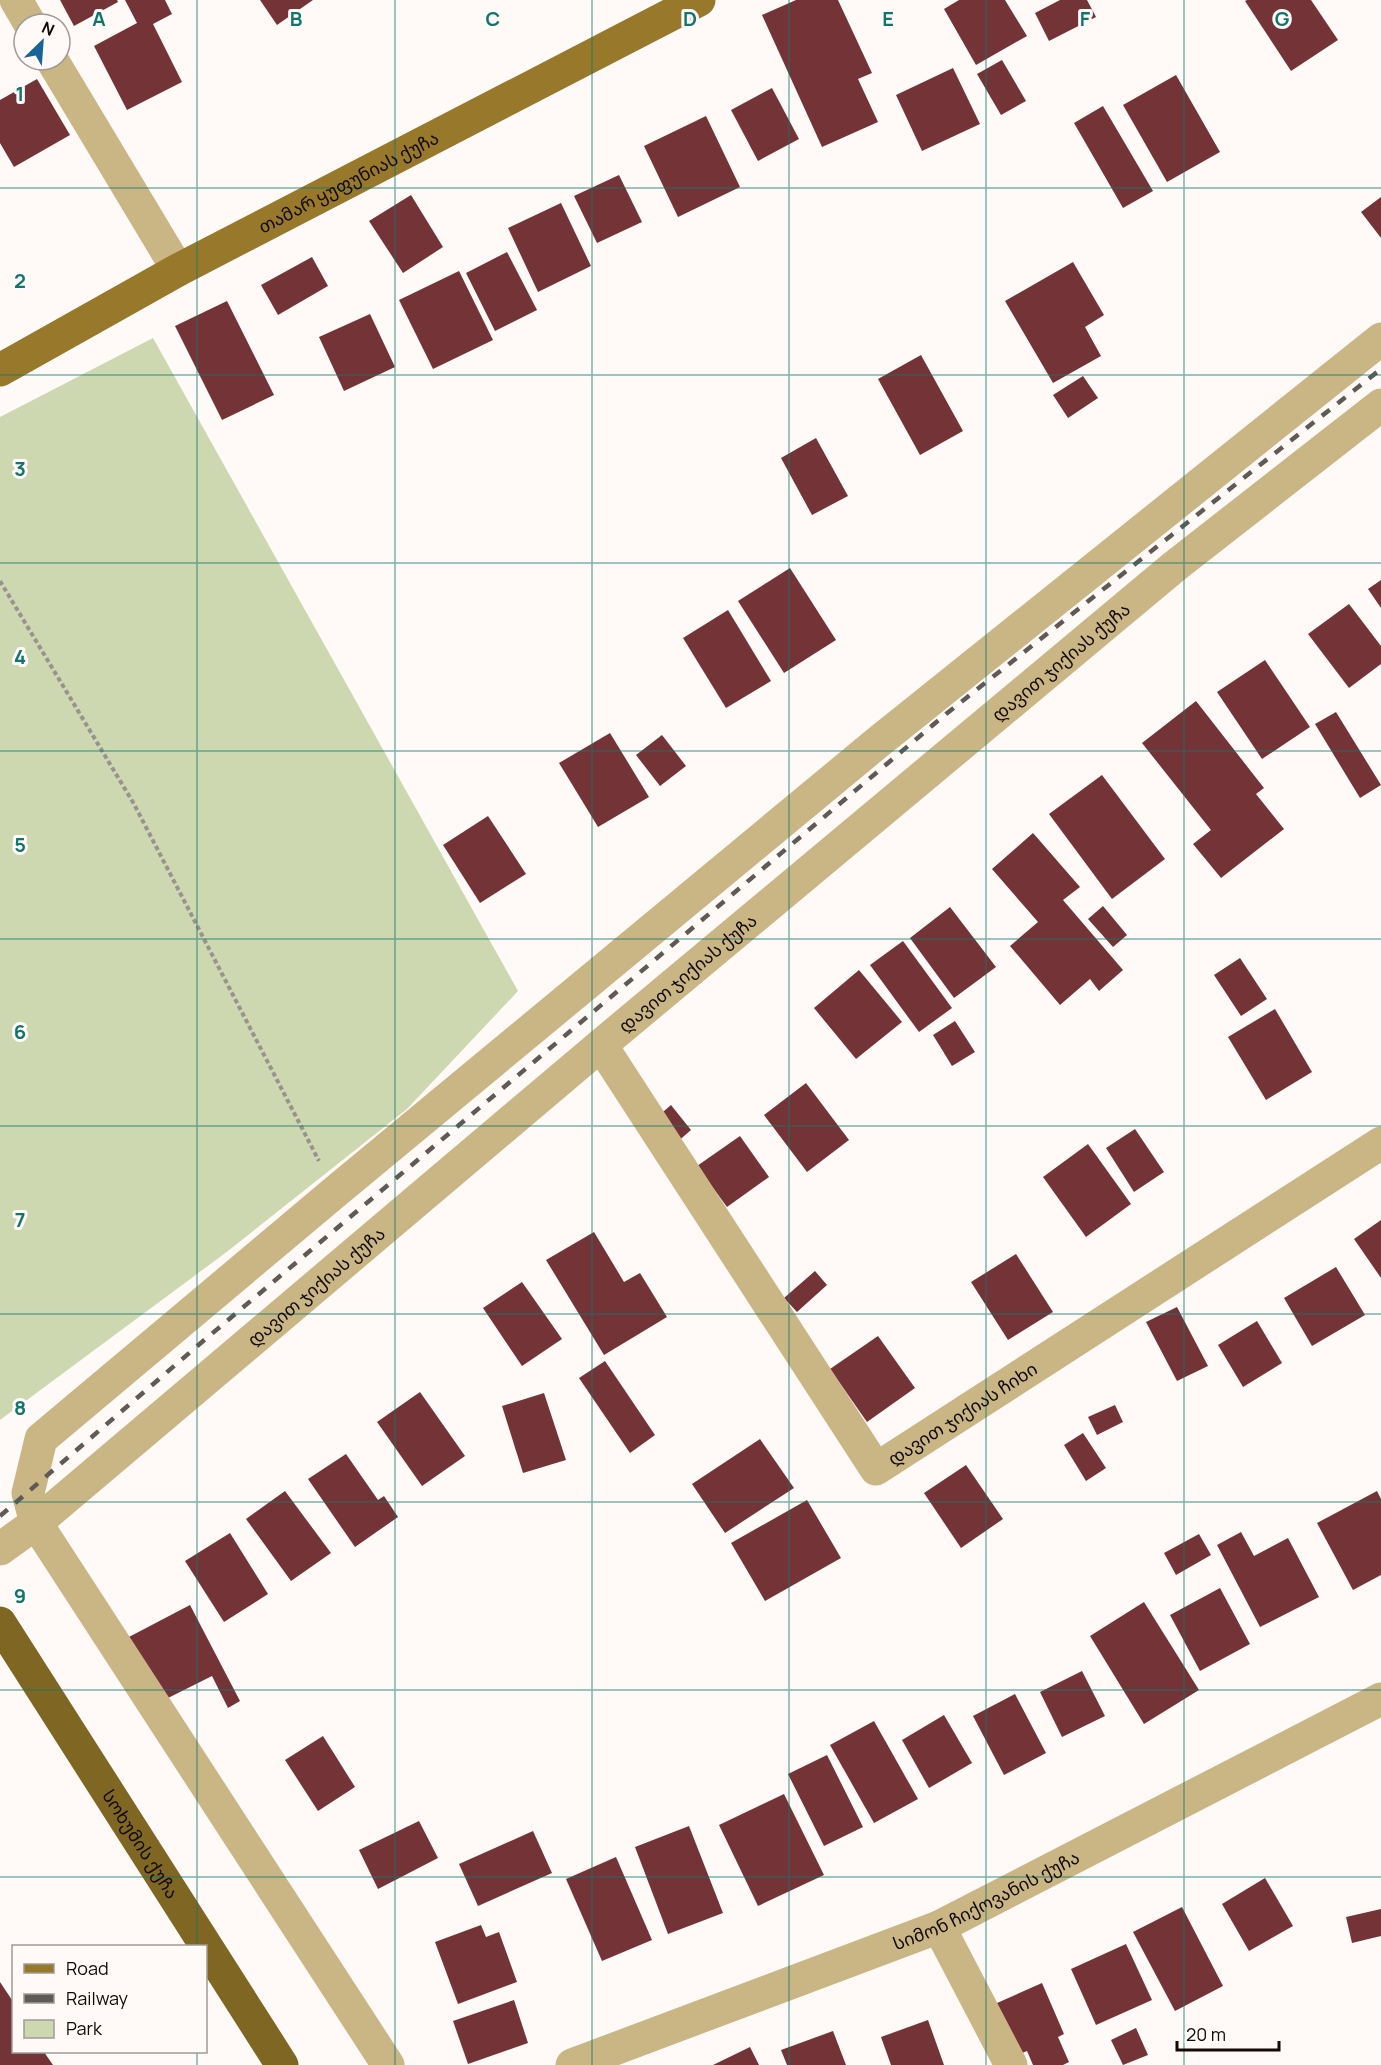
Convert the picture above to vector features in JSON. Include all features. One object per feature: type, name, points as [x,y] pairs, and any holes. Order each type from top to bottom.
[{"type":"highway","name":"სოხუმის ქუჩა","points":[[0,1623],[205,1945]]},
{"type":"highway","name":"სოხუმის ქუჩა","points":[[207,1947],[282,2065]]},
{"type":"main road","name":"თამარ ყუფუნიას ქუჩა","points":[[0,370],[178,270],[699,0]]},
{"type":"street","points":[[59,72],[178,270]]},
{"type":"street","points":[[388,2065],[36,1524],[28,1493],[41,1439],[877,742],[1381,339]]},
{"type":"street","name":"დავით ჯიქიას ქუჩა","points":[[0,1549],[36,1524],[601,1045],[1166,574],[1381,405]]},
{"type":"street","name":"დავით ჯიქიას ჩიხი","points":[[601,1045],[876,1469],[1381,1143]]},
{"type":"street","name":"სიმონ ჩიქოვანის ქუჩა","points":[[572,2065],[939,1927],[1381,1699]]},
{"type":"street","points":[[939,1927],[1011,2065]]},
{"type":"path","points":[[0,581],[134,804],[335,1192]]},
{"type":"green space","points":[[153,338],[518,991],[407,1109],[228,1251],[0,1420],[0,417]]},
{"type":"building","points":[[60,0],[117,0],[118,2],[74,26],[72,12],[66,12]]},
{"type":"building","points":[[125,0],[165,0],[172,14],[153,24],[182,82],[127,110],[94,46],[137,23]]},
{"type":"building","points":[[260,0],[313,0],[277,25]]},
{"type":"building","points":[[796,0],[838,0],[872,73],[858,79],[878,122],[822,147],[762,15]]},
{"type":"building","points":[[959,0],[1005,0],[1027,36],[976,65],[944,9]]},
{"type":"building","points":[[1060,0],[1087,0],[1096,17],[1049,41],[1035,13]]},
{"type":"building","points":[[1311,0],[1338,40],[1291,71],[1245,1]]},
{"type":"building","points":[[1002,60],[1026,101],[1001,115],[977,74]]},
{"type":"building","points":[[953,68],[980,124],[922,151],[896,95]]},
{"type":"building","points":[[1176,75],[1220,152],[1167,182],[1123,105]]},
{"type":"building","points":[[37,79],[70,135],[14,167],[0,143],[0,100]]},
{"type":"building","points":[[772,88],[799,139],[758,161],[731,110]]},
{"type":"building","points":[[1103,106],[1153,191],[1123,208],[1074,123]]},
{"type":"building","points":[[706,116],[740,187],[678,217],[644,146]]},
{"type":"building","points":[[619,175],[642,222],[597,243],[574,196]]},
{"type":"building","points":[[411,195],[443,247],[403,273],[369,221]]},
{"type":"building","points":[[1381,197],[1381,238],[1361,212]]},
{"type":"building","points":[[561,203],[591,266],[538,292],[508,228]]},
{"type":"building","points":[[507,252],[537,310],[495,331],[466,273]]},
{"type":"building","points":[[312,257],[328,286],[278,315],[261,285]]},
{"type":"building","points":[[1073,262],[1104,315],[1085,327],[1101,356],[1053,383],[1005,301]]},
{"type":"building","points":[[459,271],[493,340],[433,369],[399,300]]},
{"type":"building","points":[[227,301],[274,395],[222,420],[175,326]]},
{"type":"building","points":[[370,314],[395,367],[344,391],[319,337]]},
{"type":"building","points":[[921,355],[963,431],[920,455],[878,379]]},
{"type":"building","points":[[1083,376],[1098,398],[1068,418],[1053,395]]},
{"type":"building","points":[[816,438],[848,496],[812,515],[781,458]]},
{"type":"building","points":[[790,568],[836,640],[784,673],[738,601]]},
{"type":"building","points":[[1381,580],[1381,608],[1368,589]]},
{"type":"building","points":[[1349,604],[1381,646],[1381,664],[1349,688],[1308,634]]},
{"type":"building","points":[[728,610],[771,681],[726,708],[683,638]]},
{"type":"building","points":[[1265,660],[1310,727],[1262,759],[1217,692]]},
{"type":"building","points":[[1196,701],[1264,788],[1256,794],[1284,829],[1221,878],[1193,844],[1211,830],[1142,743]]},
{"type":"building","points":[[1336,712],[1381,785],[1360,798],[1315,724]]},
{"type":"building","points":[[610,733],[649,797],[598,827],[559,763]]},
{"type":"building","points":[[662,735],[686,766],[660,786],[636,755]]},
{"type":"building","points":[[1102,775],[1165,859],[1112,899],[1049,814]]},
{"type":"building","points":[[488,816],[526,874],[480,903],[443,845]]},
{"type":"building","points":[[1033,833],[1080,887],[1063,900],[1123,970],[1099,991],[1090,979],[1060,1005],[1010,946],[1038,922],[992,869]]},
{"type":"building","points":[[1103,906],[1127,935],[1113,947],[1088,919]]},
{"type":"building","points":[[950,907],[996,967],[954,998],[910,938]]},
{"type":"building","points":[[903,941],[952,1008],[919,1032],[870,965]]},
{"type":"building","points":[[1240,958],[1267,999],[1241,1016],[1214,975]]},
{"type":"building","points":[[859,970],[902,1022],[856,1059],[814,1008]]},
{"type":"building","points":[[1275,1009],[1312,1072],[1266,1100],[1228,1037]]},
{"type":"building","points":[[955,1021],[975,1052],[952,1066],[933,1035]]},
{"type":"building","points":[[806,1083],[849,1140],[807,1172],[764,1115]]},
{"type":"building","points":[[671,1105],[691,1130],[676,1143],[656,1118]]},
{"type":"building","points":[[1135,1129],[1164,1172],[1134,1192],[1106,1148]]},
{"type":"building","points":[[740,1136],[769,1177],[727,1207],[697,1166]]},
{"type":"building","points":[[1088,1144],[1131,1204],[1086,1237],[1043,1177]]},
{"type":"building","points":[[1381,1220],[1381,1278],[1354,1239]]},
{"type":"building","points":[[594,1232],[624,1282],[640,1273],[667,1317],[604,1355],[546,1260]]},
{"type":"building","points":[[1016,1254],[1053,1312],[1008,1340],[971,1282]]},
{"type":"building","points":[[1336,1267],[1365,1315],[1312,1346],[1284,1298]]},
{"type":"building","points":[[815,1271],[827,1285],[797,1312],[784,1298]]},
{"type":"building","points":[[522,1282],[562,1339],[522,1366],[483,1308]]},
{"type":"building","points":[[1177,1307],[1208,1366],[1177,1381],[1146,1322]]},
{"type":"building","points":[[1257,1321],[1282,1363],[1243,1387],[1218,1345]]},
{"type":"building","points":[[878,1336],[915,1388],[867,1422],[830,1369]]},
{"type":"building","points":[[605,1361],[655,1435],[630,1453],[579,1378]]},
{"type":"building","points":[[420,1392],[465,1456],[422,1486],[377,1422]]},
{"type":"building","points":[[544,1393],[566,1460],[523,1473],[502,1406]]},
{"type":"building","points":[[1115,1405],[1123,1422],[1097,1435],[1088,1417]]},
{"type":"building","points":[[1083,1433],[1106,1468],[1086,1481],[1064,1445]]},
{"type":"building","points":[[760,1439],[794,1488],[725,1533],[692,1484]]},
{"type":"building","points":[[346,1454],[378,1500],[384,1496],[398,1517],[355,1547],[308,1479]]},
{"type":"building","points":[[966,1465],[1003,1519],[961,1548],[924,1493]]},
{"type":"building","points":[[285,1491],[331,1553],[291,1581],[246,1519]]},
{"type":"building","points":[[1377,1491],[1381,1499],[1381,1575],[1353,1590],[1317,1523]]},
{"type":"building","points":[[807,1500],[841,1558],[765,1601],[731,1543]]},
{"type":"building","points":[[1241,1532],[1254,1556],[1288,1538],[1319,1597],[1260,1627],[1217,1545]]},
{"type":"building","points":[[230,1533],[268,1594],[224,1622],[185,1561]]},
{"type":"building","points":[[1199,1534],[1211,1555],[1176,1575],[1164,1553]]},
{"type":"building","points":[[1220,1588],[1250,1644],[1200,1671],[1170,1615]]},
{"type":"building","points":[[1144,1602],[1199,1690],[1144,1724],[1090,1636]]},
{"type":"building","points":[[190,1605],[240,1701],[228,1708],[212,1676],[160,1702],[127,1638]]},
{"type":"building","points":[[1082,1671],[1105,1716],[1062,1737],[1040,1692]]},
{"type":"building","points":[[1015,1694],[1046,1753],[1004,1775],[973,1716]]},
{"type":"building","points":[[944,1715],[972,1763],[929,1788],[902,1740]]},
{"type":"building","points":[[874,1721],[918,1799],[874,1823],[830,1745]]},
{"type":"building","points":[[323,1736],[355,1787],[318,1811],[285,1760]]},
{"type":"building","points":[[827,1755],[863,1827],[824,1846],[788,1774]]},
{"type":"building","points":[[784,1794],[824,1875],[758,1906],[719,1825]]},
{"type":"building","points":[[419,1821],[438,1858],[378,1889],[359,1850]]},
{"type":"building","points":[[689,1826],[723,1913],[668,1934],[635,1847]]},
{"type":"building","points":[[533,1831],[552,1873],[478,1906],[459,1864]]},
{"type":"building","points":[[616,1857],[652,1940],[602,1961],[566,1879]]},
{"type":"building","points":[[1265,1878],[1293,1926],[1249,1951],[1222,1904]]},
{"type":"building","points":[[1182,1907],[1223,1986],[1175,2011],[1133,1932]]},
{"type":"building","points":[[1381,1909],[1381,1936],[1352,1943],[1346,1917]]},
{"type":"building","points":[[481,1925],[486,1937],[499,1932],[517,1982],[458,2004],[435,1942]]},
{"type":"building","points":[[1126,1944],[1152,2000],[1096,2025],[1071,1969]]},
{"type":"building","points":[[0,1982],[12,2000],[12,2053],[45,2053],[53,2065],[0,2065]]},
{"type":"building","points":[[1042,1983],[1064,2034],[1058,2037],[1069,2062],[1063,2065],[1033,2065],[1027,2051],[1011,2058],[988,2007]]},
{"type":"building","points":[[514,2000],[528,2043],[468,2064],[453,2021]]},
{"type":"building","points":[[928,2020],[944,2065],[891,2065],[881,2037]]},
{"type":"building","points":[[1136,2028],[1148,2055],[1123,2065],[1111,2040]]},
{"type":"building","points":[[833,2031],[846,2065],[787,2065],[781,2050]]},
{"type":"building","points":[[750,2047],[759,2065],[713,2065]]},
{"type":"railway","points":[[0,1516],[202,1342],[946,714],[1381,369]]}]
